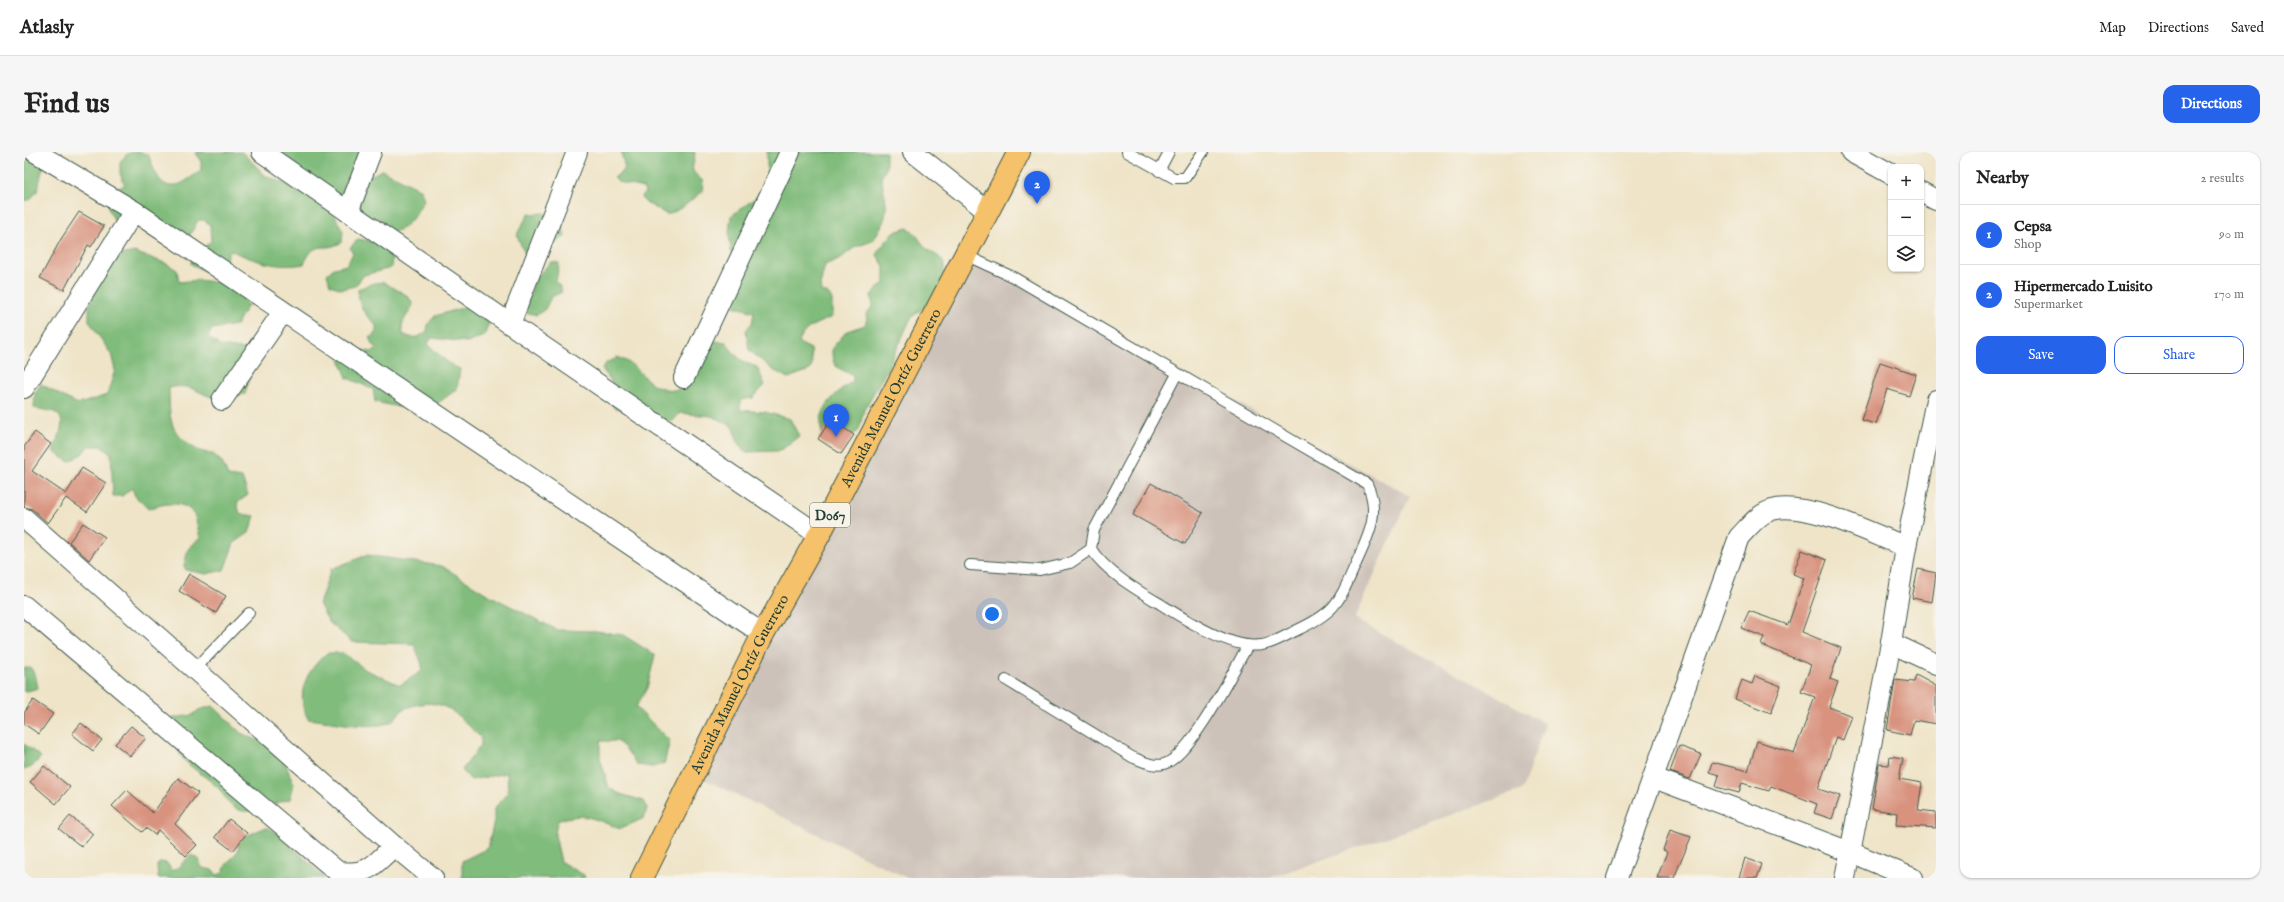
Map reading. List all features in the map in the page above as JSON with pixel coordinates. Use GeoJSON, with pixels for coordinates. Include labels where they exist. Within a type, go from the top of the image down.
{"type":"FeatureCollection","features":[{"type":"Feature","properties":{"kind":"main road","name":"Avenida Manuel Ortíz Guerrero"},"geometry":{"type":"LineString","coordinates":[[642,878],[763,634],[820,535],[1019,152]]}},
{"type":"Feature","properties":{"kind":"street"},"geometry":{"type":"LineString","coordinates":[[35,152],[134,211],[763,634]]}},
{"type":"Feature","properties":{"kind":"street"},"geometry":{"type":"LineString","coordinates":[[262,152],[510,324],[820,535]]}},
{"type":"Feature","properties":{"kind":"street"},"geometry":{"type":"LineString","coordinates":[[348,212],[371,152]]}},
{"type":"Feature","properties":{"kind":"street"},"geometry":{"type":"LineString","coordinates":[[510,324],[577,152]]}},
{"type":"Feature","properties":{"kind":"street"},"geometry":{"type":"LineString","coordinates":[[684,378],[790,152]]}},
{"type":"Feature","properties":{"kind":"street"},"geometry":{"type":"LineString","coordinates":[[913,152],[987,211]]}},
{"type":"Feature","properties":{"kind":"street"},"geometry":{"type":"LineString","coordinates":[[1851,152],[1888,172]]}},
{"type":"Feature","properties":{"kind":"street"},"geometry":{"type":"LineString","coordinates":[[1924,194],[1936,200]]}},
{"type":"Feature","properties":{"kind":"street"},"geometry":{"type":"LineString","coordinates":[[24,388],[134,211]]}},
{"type":"Feature","properties":{"kind":"street"},"geometry":{"type":"LineString","coordinates":[[222,400],[283,312]]}},
{"type":"Feature","properties":{"kind":"street"},"geometry":{"type":"LineString","coordinates":[[1845,878],[1891,643],[1906,547],[1932,438],[1936,400]]}},
{"type":"Feature","properties":{"kind":"street"},"geometry":{"type":"LineString","coordinates":[[1617,878],[1739,537],[1754,520],[1772,510],[1793,508],[1817,512],[1906,547]]}},
{"type":"Feature","properties":{"kind":"street"},"geometry":{"type":"LineString","coordinates":[[24,518],[394,846],[433,878]]}},
{"type":"Feature","properties":{"kind":"street"},"geometry":{"type":"LineString","coordinates":[[24,606],[338,872],[352,873],[366,871],[394,846]]}},
{"type":"Feature","properties":{"kind":"street"},"geometry":{"type":"LineString","coordinates":[[1891,643],[1936,664]]}},
{"type":"Feature","properties":{"kind":"street"},"geometry":{"type":"LineString","coordinates":[[1654,778],[1850,852],[1912,878]]}},
{"type":"Feature","properties":{"kind":"lane"},"geometry":{"type":"LineString","coordinates":[[1127,152],[1174,178],[1185,178],[1203,152]]}},
{"type":"Feature","properties":{"kind":"lane"},"geometry":{"type":"LineString","coordinates":[[1160,171],[1169,152]]}},
{"type":"Feature","properties":{"kind":"lane"},"geometry":{"type":"LineString","coordinates":[[965,255],[1013,277],[1367,484],[1371,493],[1374,518],[1367,539],[1342,596],[1332,610],[1320,620],[1273,642],[1248,645],[1236,643],[1210,631],[1139,591],[1098,558],[1091,548],[1094,530],[1177,374]]}},
{"type":"Feature","properties":{"kind":"lane"},"geometry":{"type":"LineString","coordinates":[[970,565],[1040,570],[1070,563],[1091,548]]}},
{"type":"Feature","properties":{"kind":"lane"},"geometry":{"type":"LineString","coordinates":[[195,669],[249,613]]}},
{"type":"Feature","properties":{"kind":"lane"},"geometry":{"type":"LineString","coordinates":[[1006,680],[1132,757],[1152,765],[1164,765],[1177,757],[1206,720],[1248,645]]}},
{"type":"Feature","properties":{"kind":"shaded area"},"geometry":{"type":"Polygon","coordinates":[[[965,255],[1410,496],[1354,619],[1482,687],[1545,724],[1522,790],[1270,878],[907,878],[694,774],[965,255]]]}},
{"type":"Feature","properties":{"kind":"green space"},"geometry":{"type":"Polygon","coordinates":[[[24,152],[55,152],[55,155],[43,168],[37,191],[30,200],[24,200],[24,152]]]}},
{"type":"Feature","properties":{"kind":"green space"},"geometry":{"type":"Polygon","coordinates":[[[132,152],[141,152],[149,156],[158,177],[163,183],[169,186],[182,183],[201,170],[201,160],[195,152],[242,152],[266,176],[302,190],[335,216],[343,231],[342,242],[329,247],[316,248],[308,256],[304,264],[294,265],[275,265],[257,261],[230,250],[225,262],[215,271],[205,271],[191,264],[195,253],[211,241],[210,225],[204,220],[198,220],[190,235],[186,238],[160,240],[151,236],[137,223],[115,221],[109,207],[108,192],[125,185],[120,174],[120,162],[126,155],[132,152]]]}},
{"type":"Feature","properties":{"kind":"green space"},"geometry":{"type":"Polygon","coordinates":[[[266,152],[317,152],[332,156],[341,152],[362,152],[354,162],[344,184],[342,197],[266,152]]]}},
{"type":"Feature","properties":{"kind":"green space"},"geometry":{"type":"Polygon","coordinates":[[[621,152],[695,152],[693,171],[703,181],[702,192],[683,207],[670,214],[666,214],[645,202],[641,198],[645,192],[643,188],[619,182],[614,178],[625,169],[621,152]]]}},
{"type":"Feature","properties":{"kind":"green space"},"geometry":{"type":"Polygon","coordinates":[[[767,152],[886,152],[886,168],[881,178],[886,211],[879,232],[873,241],[855,247],[841,258],[825,265],[820,285],[821,292],[827,293],[832,299],[832,317],[812,326],[801,337],[799,343],[811,349],[812,364],[810,370],[788,378],[773,370],[749,350],[746,330],[752,323],[754,312],[733,306],[738,301],[733,291],[744,270],[741,262],[731,252],[729,232],[731,216],[758,196],[767,183],[767,152]]]}},
{"type":"Feature","properties":{"kind":"green space"},"geometry":{"type":"Polygon","coordinates":[[[382,170],[421,190],[424,200],[409,223],[394,232],[385,228],[382,218],[374,218],[361,212],[356,183],[382,170]]]}},
{"type":"Feature","properties":{"kind":"green space"},"geometry":{"type":"Polygon","coordinates":[[[543,213],[561,217],[565,237],[526,255],[519,241],[519,231],[528,214],[543,213]]]}},
{"type":"Feature","properties":{"kind":"green space"},"geometry":{"type":"Polygon","coordinates":[[[907,228],[916,235],[928,250],[942,260],[944,272],[942,283],[931,302],[910,320],[887,370],[864,410],[859,430],[851,436],[828,446],[823,436],[821,417],[830,401],[853,381],[853,375],[839,368],[834,363],[832,348],[847,331],[865,325],[867,319],[866,314],[873,306],[871,295],[884,283],[884,266],[877,255],[878,251],[894,232],[907,228]]]}},
{"type":"Feature","properties":{"kind":"green space"},"geometry":{"type":"Polygon","coordinates":[[[358,239],[375,242],[392,255],[391,268],[364,275],[355,286],[342,289],[330,285],[327,274],[334,268],[347,265],[353,253],[350,248],[358,239]]]}},
{"type":"Feature","properties":{"kind":"green space"},"geometry":{"type":"Polygon","coordinates":[[[134,252],[165,263],[177,270],[179,282],[199,280],[235,285],[248,305],[236,325],[212,329],[208,337],[220,346],[248,350],[252,368],[245,394],[230,399],[218,399],[188,387],[169,388],[171,419],[176,431],[193,448],[202,452],[212,453],[222,462],[228,476],[242,478],[248,495],[237,503],[240,514],[255,516],[249,533],[234,543],[224,570],[206,574],[186,570],[184,566],[188,549],[200,538],[193,513],[177,504],[165,504],[148,509],[135,496],[132,488],[122,496],[113,496],[111,453],[100,446],[88,446],[82,454],[69,462],[53,451],[62,426],[60,417],[54,412],[34,408],[35,392],[41,384],[79,404],[107,395],[115,370],[111,354],[89,321],[89,307],[96,285],[108,272],[117,256],[134,252]]]}},
{"type":"Feature","properties":{"kind":"green space"},"geometry":{"type":"Polygon","coordinates":[[[551,262],[559,263],[556,283],[559,285],[562,292],[551,297],[545,309],[537,315],[524,312],[536,277],[551,262]]]}},
{"type":"Feature","properties":{"kind":"green space"},"geometry":{"type":"Polygon","coordinates":[[[383,282],[408,296],[413,305],[402,326],[403,334],[407,336],[413,338],[418,337],[427,331],[428,324],[435,316],[479,303],[489,323],[484,336],[467,342],[431,338],[428,344],[439,355],[460,369],[457,389],[434,406],[414,410],[375,402],[373,389],[347,378],[340,359],[344,343],[354,343],[359,350],[374,352],[376,347],[372,345],[370,338],[376,332],[376,325],[362,309],[358,289],[374,283],[383,282]]]}},
{"type":"Feature","properties":{"kind":"green space"},"geometry":{"type":"Polygon","coordinates":[[[693,340],[726,342],[739,358],[757,367],[765,385],[753,398],[740,400],[740,410],[765,412],[790,419],[799,436],[784,448],[777,451],[746,452],[739,445],[732,426],[711,416],[680,413],[672,422],[614,408],[608,399],[614,389],[610,379],[602,369],[607,362],[616,359],[617,357],[633,366],[650,382],[657,386],[677,390],[680,387],[686,348],[693,340]]]}},
{"type":"Feature","properties":{"kind":"green space"},"geometry":{"type":"Polygon","coordinates":[[[367,555],[442,566],[487,594],[557,630],[597,631],[623,635],[655,655],[647,688],[636,707],[670,741],[664,764],[652,767],[637,765],[625,748],[617,741],[600,741],[600,758],[609,788],[620,794],[644,801],[647,808],[644,818],[620,829],[596,819],[582,816],[557,821],[555,835],[561,862],[584,875],[585,878],[462,878],[462,861],[488,848],[494,821],[494,809],[508,792],[507,773],[471,780],[462,770],[481,745],[481,738],[464,721],[448,709],[440,705],[430,703],[419,704],[401,711],[388,723],[370,726],[308,719],[304,709],[303,700],[305,683],[313,667],[327,653],[343,653],[366,670],[400,685],[422,671],[422,664],[414,644],[352,642],[329,622],[319,604],[331,569],[367,555]]]}},
{"type":"Feature","properties":{"kind":"green space"},"geometry":{"type":"Polygon","coordinates":[[[24,668],[31,668],[36,678],[38,688],[24,692],[24,668]]]}},
{"type":"Feature","properties":{"kind":"green space"},"geometry":{"type":"Polygon","coordinates":[[[213,706],[241,733],[268,745],[284,761],[294,784],[290,799],[253,810],[243,811],[237,809],[229,804],[215,785],[189,765],[179,753],[173,736],[171,724],[173,718],[193,715],[198,710],[213,706]]]}},
{"type":"Feature","properties":{"kind":"green space"},"geometry":{"type":"Polygon","coordinates":[[[24,744],[41,757],[32,767],[24,770],[24,744]]]}},
{"type":"Feature","properties":{"kind":"green space"},"geometry":{"type":"Polygon","coordinates":[[[264,828],[269,828],[280,835],[325,878],[158,878],[157,865],[161,862],[167,863],[172,871],[180,866],[191,855],[199,859],[202,868],[213,870],[217,875],[223,873],[226,865],[238,851],[239,839],[264,828]]]}},
{"type":"Feature","properties":{"kind":"building"},"geometry":{"type":"Polygon","coordinates":[[[79,212],[104,226],[91,247],[88,245],[64,290],[40,278],[61,239],[79,212]]]}},
{"type":"Feature","properties":{"kind":"building"},"geometry":{"type":"Polygon","coordinates":[[[1880,362],[1916,374],[1909,396],[1887,389],[1876,424],[1861,420],[1880,362]]]}},
{"type":"Feature","properties":{"kind":"building"},"geometry":{"type":"Polygon","coordinates":[[[831,419],[854,435],[841,454],[818,439],[831,419]]]}},
{"type":"Feature","properties":{"kind":"building"},"geometry":{"type":"Polygon","coordinates":[[[35,432],[51,444],[32,471],[66,494],[82,468],[106,483],[87,512],[66,498],[48,523],[32,509],[24,507],[24,447],[35,432]]]}},
{"type":"Feature","properties":{"kind":"building"},"geometry":{"type":"Polygon","coordinates":[[[1151,483],[1203,513],[1185,544],[1133,515],[1151,483]]]}},
{"type":"Feature","properties":{"kind":"building"},"geometry":{"type":"Polygon","coordinates":[[[83,523],[105,537],[89,560],[69,542],[83,523]]]}},
{"type":"Feature","properties":{"kind":"building"},"geometry":{"type":"Polygon","coordinates":[[[1802,550],[1827,560],[1802,632],[1841,648],[1830,679],[1838,682],[1829,707],[1852,716],[1843,740],[1836,737],[1818,789],[1840,796],[1832,819],[1814,813],[1817,804],[1771,786],[1769,791],[1742,783],[1739,793],[1716,787],[1719,775],[1709,772],[1712,762],[1748,771],[1757,741],[1794,753],[1815,697],[1801,692],[1811,665],[1761,645],[1764,637],[1741,628],[1749,611],[1788,625],[1804,578],[1793,574],[1802,550]]]}},
{"type":"Feature","properties":{"kind":"building"},"geometry":{"type":"Polygon","coordinates":[[[1918,569],[1936,573],[1932,602],[1912,598],[1918,569]]]}},
{"type":"Feature","properties":{"kind":"building"},"geometry":{"type":"Polygon","coordinates":[[[189,574],[226,596],[216,613],[179,591],[189,574]]]}},
{"type":"Feature","properties":{"kind":"building"},"geometry":{"type":"Polygon","coordinates":[[[1916,675],[1936,686],[1936,724],[1914,720],[1910,735],[1887,730],[1895,680],[1914,682],[1916,675]]]}},
{"type":"Feature","properties":{"kind":"building"},"geometry":{"type":"Polygon","coordinates":[[[1755,676],[1781,686],[1771,713],[1735,699],[1742,680],[1752,684],[1755,676]]]}},
{"type":"Feature","properties":{"kind":"building"},"geometry":{"type":"Polygon","coordinates":[[[33,700],[53,714],[39,734],[24,724],[24,713],[33,700]]]}},
{"type":"Feature","properties":{"kind":"building"},"geometry":{"type":"Polygon","coordinates":[[[81,723],[102,740],[93,751],[72,734],[81,723]]]}},
{"type":"Feature","properties":{"kind":"building"},"geometry":{"type":"Polygon","coordinates":[[[131,726],[146,738],[130,756],[115,744],[131,726]]]}},
{"type":"Feature","properties":{"kind":"building"},"geometry":{"type":"Polygon","coordinates":[[[1679,746],[1701,754],[1690,779],[1670,772],[1679,746]]]}},
{"type":"Feature","properties":{"kind":"building"},"geometry":{"type":"Polygon","coordinates":[[[1890,756],[1903,758],[1899,779],[1922,783],[1918,810],[1936,812],[1936,828],[1896,825],[1897,813],[1872,809],[1879,764],[1889,765],[1890,756]]]}},
{"type":"Feature","properties":{"kind":"building"},"geometry":{"type":"Polygon","coordinates":[[[44,766],[70,787],[56,804],[30,782],[44,766]]]}},
{"type":"Feature","properties":{"kind":"building"},"geometry":{"type":"Polygon","coordinates":[[[178,778],[198,793],[175,824],[197,845],[186,856],[158,830],[155,835],[146,828],[142,832],[112,806],[127,790],[153,813],[178,778]]]}},
{"type":"Feature","properties":{"kind":"building"},"geometry":{"type":"Polygon","coordinates":[[[70,816],[93,834],[82,847],[59,829],[70,816]]]}},
{"type":"Feature","properties":{"kind":"building"},"geometry":{"type":"Polygon","coordinates":[[[229,819],[247,833],[233,851],[215,837],[229,819]]]}},
{"type":"Feature","properties":{"kind":"building"},"geometry":{"type":"Polygon","coordinates":[[[1670,830],[1691,837],[1674,878],[1657,878],[1667,852],[1663,850],[1670,830]]]}},
{"type":"Feature","properties":{"kind":"building"},"geometry":{"type":"Polygon","coordinates":[[[1745,858],[1762,864],[1757,878],[1739,878],[1745,858]]]}},
{"type":"Feature","properties":{"kind":"place","name":"Hipermercado Luisito"},"geometry":{"type":"Point","coordinates":[1037,204]}},
{"type":"Feature","properties":{"kind":"place","name":"Cepsa"},"geometry":{"type":"Point","coordinates":[836,437]}}]}
